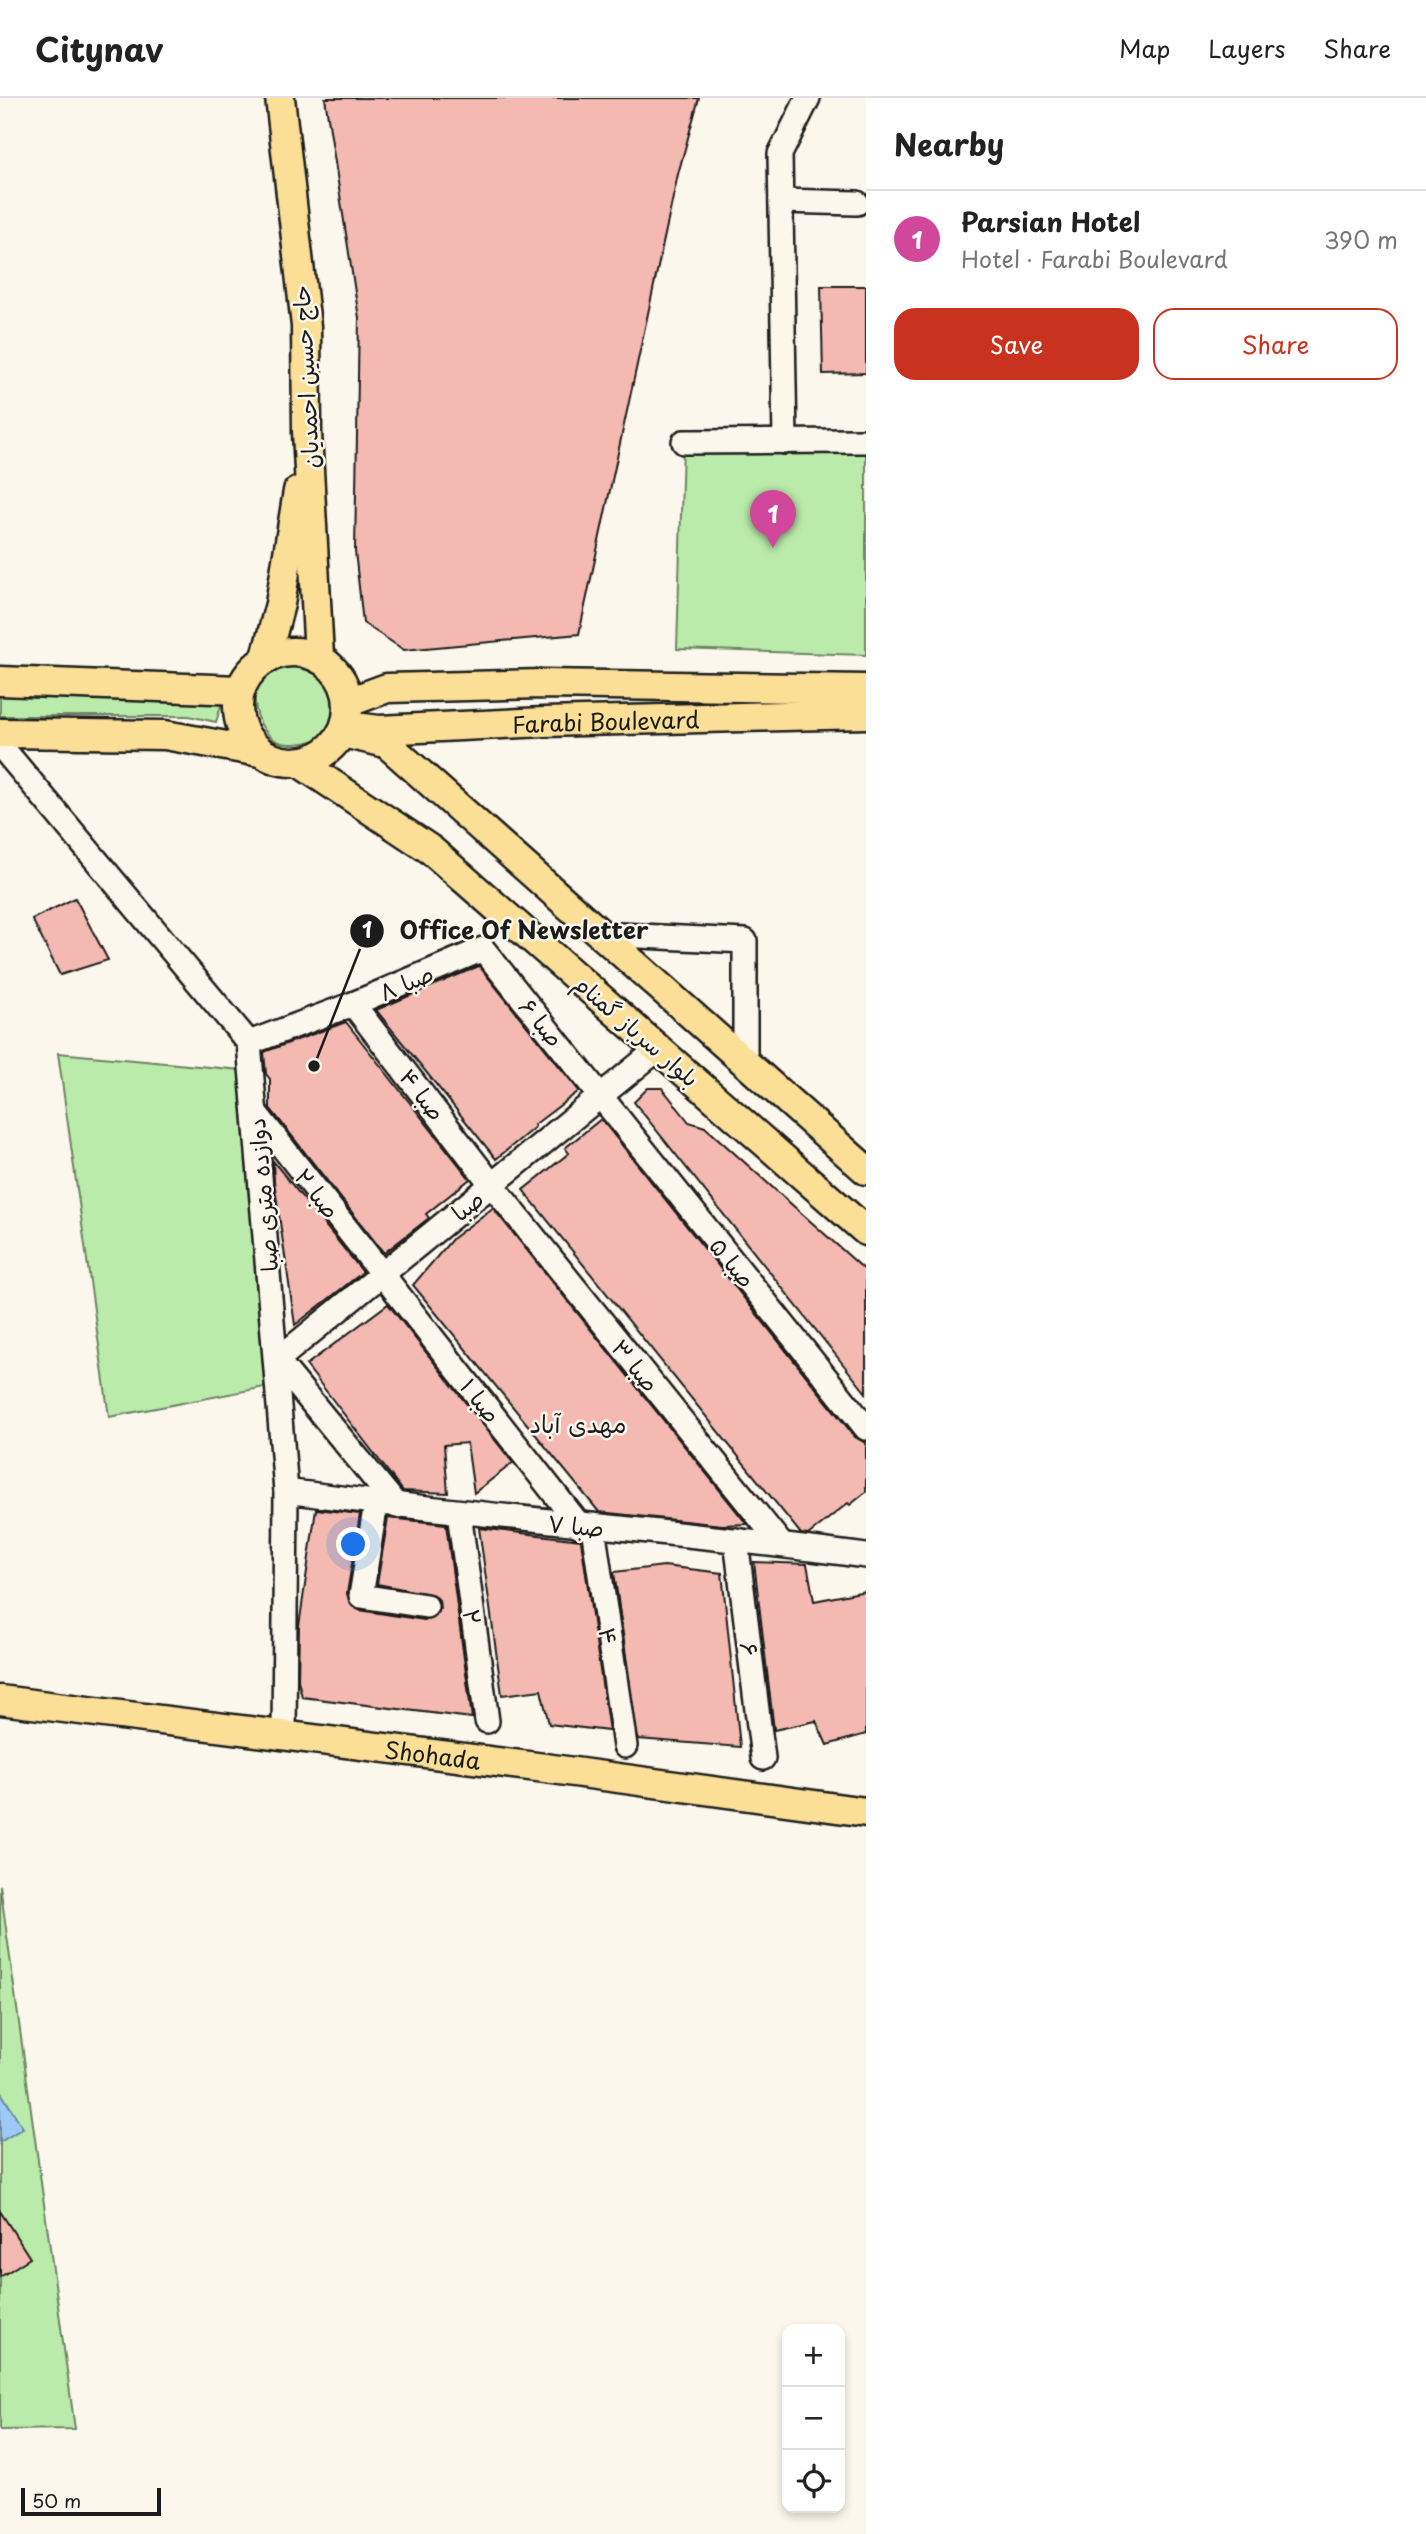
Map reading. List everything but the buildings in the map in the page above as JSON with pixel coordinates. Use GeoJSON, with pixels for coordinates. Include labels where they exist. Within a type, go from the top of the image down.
{"type":"FeatureCollection","features":[{"type":"Feature","properties":{"kind":"main road","name":"حاج حسین احمدیان"},"geometry":{"type":"LineString","coordinates":[[281,98],[306,326],[307,432],[319,657]]}},
{"type":"Feature","properties":{"kind":"main road"},"geometry":{"type":"LineString","coordinates":[[266,657],[280,604],[307,432]]}},
{"type":"Feature","properties":{"kind":"main road"},"geometry":{"type":"LineString","coordinates":[[0,733],[165,735],[260,752],[279,761],[300,763],[326,753],[346,720],[340,676],[319,657],[293,651],[266,657],[250,671],[240,690],[237,705],[239,721],[260,752]]}},
{"type":"Feature","properties":{"kind":"main road"},"geometry":{"type":"LineString","coordinates":[[0,681],[240,690]]}},
{"type":"Feature","properties":{"kind":"main road"},"geometry":{"type":"LineString","coordinates":[[542,684],[544,722]]}},
{"type":"Feature","properties":{"kind":"main road","name":"Farabi Boulevard"},"geometry":{"type":"LineString","coordinates":[[346,720],[387,688],[542,684],[866,689]]}},
{"type":"Feature","properties":{"kind":"main road","name":"Farabi Boulevard"},"geometry":{"type":"LineString","coordinates":[[346,720],[379,730],[544,722],[866,714]]}},
{"type":"Feature","properties":{"kind":"main road","name":"بلوار سرباز گمنام"},"geometry":{"type":"LineString","coordinates":[[346,720],[386,743],[866,1170]]}},
{"type":"Feature","properties":{"kind":"main road","name":"بلوار سرباز گمنام"},"geometry":{"type":"LineString","coordinates":[[300,763],[431,850],[866,1231]]}},
{"type":"Feature","properties":{"kind":"main road","name":"Shohada"},"geometry":{"type":"LineString","coordinates":[[0,1700],[866,1812]]}},
{"type":"Feature","properties":{"kind":"street"},"geometry":{"type":"LineString","coordinates":[[785,442],[780,155],[808,98]]}},
{"type":"Feature","properties":{"kind":"street"},"geometry":{"type":"LineString","coordinates":[[781,201],[857,203]]}},
{"type":"Feature","properties":{"kind":"street"},"geometry":{"type":"LineString","coordinates":[[684,442],[866,441]]}},
{"type":"Feature","properties":{"kind":"street"},"geometry":{"type":"LineString","coordinates":[[0,745],[249,1043]]}},
{"type":"Feature","properties":{"kind":"street"},"geometry":{"type":"LineString","coordinates":[[598,934],[745,941],[746,1065]]}},
{"type":"Feature","properties":{"kind":"street","name":"صبا ۸"},"geometry":{"type":"LineString","coordinates":[[249,1043],[353,1004],[483,949]]}},
{"type":"Feature","properties":{"kind":"street","name":"صبا ۶"},"geometry":{"type":"LineString","coordinates":[[483,949],[601,1096]]}},
{"type":"Feature","properties":{"kind":"street","name":"صبا ۴"},"geometry":{"type":"LineString","coordinates":[[353,1004],[492,1185]]}},
{"type":"Feature","properties":{"kind":"street","name":"دوازده متری صبا"},"geometry":{"type":"LineString","coordinates":[[249,1043],[286,1491],[284,1735]]}},
{"type":"Feature","properties":{"kind":"street","name":"صبا"},"geometry":{"type":"LineString","coordinates":[[277,1360],[658,1049]]}},
{"type":"Feature","properties":{"kind":"street","name":"صبا ۵"},"geometry":{"type":"LineString","coordinates":[[601,1096],[866,1428]]}},
{"type":"Feature","properties":{"kind":"street","name":"صبا ۲"},"geometry":{"type":"LineString","coordinates":[[255,1112],[382,1274]]}},
{"type":"Feature","properties":{"kind":"street","name":"صبا ۳"},"geometry":{"type":"LineString","coordinates":[[492,1185],[781,1545]]}},
{"type":"Feature","properties":{"kind":"street","name":"صبا ۱"},"geometry":{"type":"LineString","coordinates":[[382,1274],[586,1526]]}},
{"type":"Feature","properties":{"kind":"street"},"geometry":{"type":"LineString","coordinates":[[277,1360],[386,1505],[360,1596],[426,1606]]}},
{"type":"Feature","properties":{"kind":"street","name":"صبا ۷"},"geometry":{"type":"LineString","coordinates":[[286,1491],[386,1505],[866,1556]]}},
{"type":"Feature","properties":{"kind":"street","name":"۲"},"geometry":{"type":"LineString","coordinates":[[459,1513],[487,1721]]}},
{"type":"Feature","properties":{"kind":"street","name":"۴"},"geometry":{"type":"LineString","coordinates":[[586,1526],[625,1745]]}},
{"type":"Feature","properties":{"kind":"street","name":"۶"},"geometry":{"type":"LineString","coordinates":[[736,1541],[763,1758]]}},
{"type":"Feature","properties":{"kind":"green space"},"geometry":{"type":"Polygon","coordinates":[[[683,446],[866,451],[866,655],[677,649],[683,446]]]}},
{"type":"Feature","properties":{"kind":"green space"},"geometry":{"type":"Polygon","coordinates":[[[293,656],[315,660],[328,666],[338,677],[345,702],[344,718],[337,729],[322,738],[301,744],[282,743],[265,731],[256,711],[255,700],[259,679],[265,671],[293,656]]]}},
{"type":"Feature","properties":{"kind":"green space"},"geometry":{"type":"Polygon","coordinates":[[[0,690],[224,696],[216,722],[189,716],[0,716],[0,690]]]}},
{"type":"Feature","properties":{"kind":"green space"},"geometry":{"type":"Polygon","coordinates":[[[58,1053],[241,1070],[270,1386],[109,1417],[58,1053]]]}},
{"type":"Feature","properties":{"kind":"green space"},"geometry":{"type":"Polygon","coordinates":[[[0,1885],[75,2429],[0,2430],[0,1885]]]}},
{"type":"Feature","properties":{"kind":"water"},"geometry":{"type":"Polygon","coordinates":[[[0,2091],[23,2128],[0,2142],[0,2091]]]}},
{"type":"Feature","properties":{"kind":"place","name":"Parsian Hotel"},"geometry":{"type":"Point","coordinates":[773,548]}},
{"type":"Feature","properties":{"kind":"place","name":"Office Of Newsletter"},"geometry":{"type":"Point","coordinates":[314,1066]}},
{"type":"Feature","properties":{"kind":"district","name":"مهدی آباد"},"geometry":{"type":"Point","coordinates":[578,1423]}}]}
